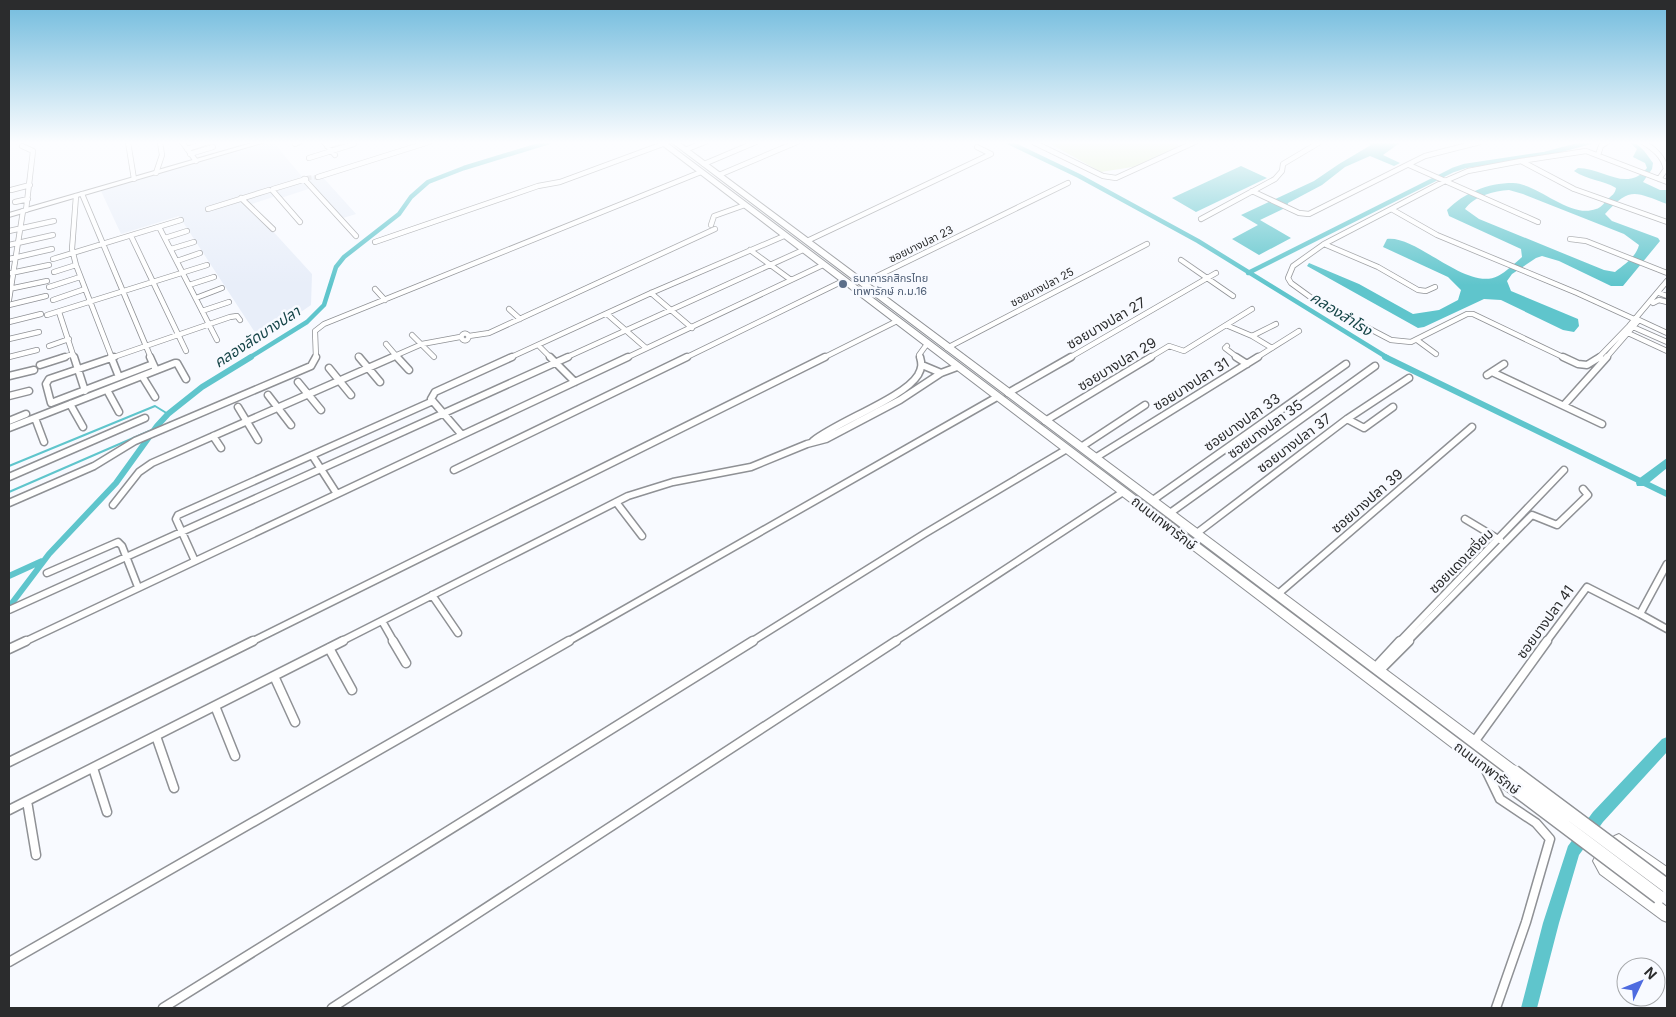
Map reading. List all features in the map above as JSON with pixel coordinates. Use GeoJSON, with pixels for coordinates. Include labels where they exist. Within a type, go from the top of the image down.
{"type":"FeatureCollection","features":[{"type":"Feature","properties":{"kind":"main road","name":"ถนนเทพารักษ์"},"geometry":{"type":"LineString","coordinates":[[727,189],[784,236],[805,245],[823,265],[843,281],[1484,765],[1510,777]]}},
{"type":"Feature","properties":{"kind":"main road","name":"ถนนเทพารักษ์"},"geometry":{"type":"LineString","coordinates":[[737,189],[805,245],[863,283],[947,348],[1197,533],[1474,742],[1510,777],[1665,893]]}},
{"type":"Feature","properties":{"kind":"main road"},"geometry":{"type":"LineString","coordinates":[[1018,413],[1027,407]]}},
{"type":"Feature","properties":{"kind":"main road"},"geometry":{"type":"LineString","coordinates":[[1667,875],[1619,840],[1615,842],[1600,861],[1605,869],[1667,915]]}},
{"type":"Feature","properties":{"kind":"street"},"geometry":{"type":"LineString","coordinates":[[9,300],[11,273],[16,258],[20,228],[29,189]]}},
{"type":"Feature","properties":{"kind":"street"},"geometry":{"type":"LineString","coordinates":[[9,215],[80,198],[104,189]]}},
{"type":"Feature","properties":{"kind":"street"},"geometry":{"type":"LineString","coordinates":[[315,189],[356,236]]}},
{"type":"Feature","properties":{"kind":"street"},"geometry":{"type":"LineString","coordinates":[[375,242],[528,189]]}},
{"type":"Feature","properties":{"kind":"street"},"geometry":{"type":"LineString","coordinates":[[9,503],[94,466],[135,441],[311,366],[316,359],[316,331],[319,326],[650,189]]}},
{"type":"Feature","properties":{"kind":"street"},"geometry":{"type":"LineString","coordinates":[[12,609],[770,265],[805,245],[918,189]]}},
{"type":"Feature","properties":{"kind":"street","name":"ซอยบางปลา 23"},"geometry":{"type":"LineString","coordinates":[[863,283],[1055,189]]}},
{"type":"Feature","properties":{"kind":"street"},"geometry":{"type":"LineString","coordinates":[[1201,219],[1255,189]]}},
{"type":"Feature","properties":{"kind":"street"},"geometry":{"type":"LineString","coordinates":[[1252,191],[1299,213],[1309,214],[1359,189]]}},
{"type":"Feature","properties":{"kind":"street"},"geometry":{"type":"LineString","coordinates":[[1429,189],[1393,210],[1324,244],[1293,266],[1288,274],[1291,283],[1313,299],[1384,338],[1405,342],[1417,340],[1467,314],[1473,314],[1578,364],[1587,366],[1592,364],[1656,300],[1667,302]]}},
{"type":"Feature","properties":{"kind":"street"},"geometry":{"type":"LineString","coordinates":[[1464,189],[1538,222]]}},
{"type":"Feature","properties":{"kind":"street"},"geometry":{"type":"LineString","coordinates":[[1578,189],[1667,222]]}},
{"type":"Feature","properties":{"kind":"street"},"geometry":{"type":"LineString","coordinates":[[208,209],[272,190],[300,222]]}},
{"type":"Feature","properties":{"kind":"street"},"geometry":{"type":"LineString","coordinates":[[80,198],[155,367]]}},
{"type":"Feature","properties":{"kind":"street"},"geometry":{"type":"LineString","coordinates":[[80,198],[73,253],[80,277],[119,378]]}},
{"type":"Feature","properties":{"kind":"street"},"geometry":{"type":"LineString","coordinates":[[241,198],[273,229]]}},
{"type":"Feature","properties":{"kind":"street"},"geometry":{"type":"LineString","coordinates":[[15,202],[28,199]]}},
{"type":"Feature","properties":{"kind":"street"},"geometry":{"type":"LineString","coordinates":[[113,505],[143,468],[422,344],[460,337],[465,339],[469,336],[488,333],[713,226],[722,214],[745,205]]}},
{"type":"Feature","properties":{"kind":"street"},"geometry":{"type":"LineString","coordinates":[[1393,210],[1436,235],[1577,293],[1667,333]]}},
{"type":"Feature","properties":{"kind":"street"},"geometry":{"type":"LineString","coordinates":[[53,259],[181,220]]}},
{"type":"Feature","properties":{"kind":"street"},"geometry":{"type":"LineString","coordinates":[[9,231],[54,221]]}},
{"type":"Feature","properties":{"kind":"street"},"geometry":{"type":"LineString","coordinates":[[160,227],[217,340]]}},
{"type":"Feature","properties":{"kind":"street"},"geometry":{"type":"LineString","coordinates":[[165,238],[187,231]]}},
{"type":"Feature","properties":{"kind":"street"},"geometry":{"type":"LineString","coordinates":[[9,244],[53,235]]}},
{"type":"Feature","properties":{"kind":"street"},"geometry":{"type":"LineString","coordinates":[[131,236],[186,352]]}},
{"type":"Feature","properties":{"kind":"street"},"geometry":{"type":"LineString","coordinates":[[462,435],[433,401],[431,396],[435,392],[539,346],[651,293],[784,236]]}},
{"type":"Feature","properties":{"kind":"street"},"geometry":{"type":"LineString","coordinates":[[1570,239],[1583,240],[1667,273]]}},
{"type":"Feature","properties":{"kind":"street"},"geometry":{"type":"LineString","coordinates":[[171,249],[194,242]]}},
{"type":"Feature","properties":{"kind":"street","name":"ซอยบางปลา 25"},"geometry":{"type":"LineString","coordinates":[[947,348],[1147,244]]}},
{"type":"Feature","properties":{"kind":"street"},"geometry":{"type":"LineString","coordinates":[[1324,244],[1378,267],[1418,290],[1426,291],[1435,287]]}},
{"type":"Feature","properties":{"kind":"street"},"geometry":{"type":"LineString","coordinates":[[9,259],[52,249]]}},
{"type":"Feature","properties":{"kind":"street"},"geometry":{"type":"LineString","coordinates":[[750,250],[790,280]]}},
{"type":"Feature","properties":{"kind":"street"},"geometry":{"type":"LineString","coordinates":[[177,261],[200,253]]}},
{"type":"Feature","properties":{"kind":"street"},"geometry":{"type":"LineString","coordinates":[[1181,260],[1233,296]]}},
{"type":"Feature","properties":{"kind":"street"},"geometry":{"type":"LineString","coordinates":[[11,273],[49,265]]}},
{"type":"Feature","properties":{"kind":"street"},"geometry":{"type":"LineString","coordinates":[[54,272],[76,265]]}},
{"type":"Feature","properties":{"kind":"street"},"geometry":{"type":"LineString","coordinates":[[47,316],[207,265]]}},
{"type":"Feature","properties":{"kind":"street"},"geometry":{"type":"LineString","coordinates":[[9,649],[823,265]]}},
{"type":"Feature","properties":{"kind":"street","name":"ซอยบางปลา 27"},"geometry":{"type":"LineString","coordinates":[[1008,393],[1216,273]]}},
{"type":"Feature","properties":{"kind":"street"},"geometry":{"type":"LineString","coordinates":[[49,287],[80,277]]}},
{"type":"Feature","properties":{"kind":"street"},"geometry":{"type":"LineString","coordinates":[[189,285],[214,277]]}},
{"type":"Feature","properties":{"kind":"street"},"geometry":{"type":"LineString","coordinates":[[10,289],[47,281]]}},
{"type":"Feature","properties":{"kind":"street"},"geometry":{"type":"LineString","coordinates":[[454,470],[843,281]]}},
{"type":"Feature","properties":{"kind":"street"},"geometry":{"type":"LineString","coordinates":[[1564,405],[1633,327],[1636,320],[1667,281]]}},
{"type":"Feature","properties":{"kind":"street"},"geometry":{"type":"LineString","coordinates":[[196,298],[222,288]]}},
{"type":"Feature","properties":{"kind":"street"},"geometry":{"type":"LineString","coordinates":[[52,300],[85,289]]}},
{"type":"Feature","properties":{"kind":"street"},"geometry":{"type":"LineString","coordinates":[[375,289],[385,300]]}},
{"type":"Feature","properties":{"kind":"street"},"geometry":{"type":"LineString","coordinates":[[651,293],[692,328]]}},
{"type":"Feature","properties":{"kind":"street"},"geometry":{"type":"LineString","coordinates":[[1659,293],[1667,296]]}},
{"type":"Feature","properties":{"kind":"street"},"geometry":{"type":"LineString","coordinates":[[9,305],[46,296]]}},
{"type":"Feature","properties":{"kind":"street"},"geometry":{"type":"LineString","coordinates":[[202,311],[229,302]]}},
{"type":"Feature","properties":{"kind":"street"},"geometry":{"type":"LineString","coordinates":[[509,309],[520,319]]}},
{"type":"Feature","properties":{"kind":"street","name":"ซอยบางปลา 29"},"geometry":{"type":"LineString","coordinates":[[1045,421],[1169,346],[1184,351],[1252,309]]}},
{"type":"Feature","properties":{"kind":"street"},"geometry":{"type":"LineString","coordinates":[[59,312],[86,390]]}},
{"type":"Feature","properties":{"kind":"street"},"geometry":{"type":"LineString","coordinates":[[9,322],[41,314]]}},
{"type":"Feature","properties":{"kind":"street"},"geometry":{"type":"LineString","coordinates":[[607,314],[646,348]]}},
{"type":"Feature","properties":{"kind":"street"},"geometry":{"type":"LineString","coordinates":[[186,379],[177,363],[155,367],[119,378],[51,403],[46,384],[47,381],[78,369],[209,324],[234,316],[240,320]]}},
{"type":"Feature","properties":{"kind":"street"},"geometry":{"type":"LineString","coordinates":[[9,762],[897,321]]}},
{"type":"Feature","properties":{"kind":"street"},"geometry":{"type":"LineString","coordinates":[[1252,336],[1276,324]]}},
{"type":"Feature","properties":{"kind":"street"},"geometry":{"type":"LineString","coordinates":[[1226,325],[1252,336],[1272,348]]}},
{"type":"Feature","properties":{"kind":"street"},"geometry":{"type":"LineString","coordinates":[[1633,327],[1667,342]]}},
{"type":"Feature","properties":{"kind":"street","name":"ซอยบางปลา 31"},"geometry":{"type":"LineString","coordinates":[[1095,458],[1299,331]]}},
{"type":"Feature","properties":{"kind":"street"},"geometry":{"type":"LineString","coordinates":[[9,340],[40,332]]}},
{"type":"Feature","properties":{"kind":"street"},"geometry":{"type":"LineString","coordinates":[[1628,333],[1667,351]]}},
{"type":"Feature","properties":{"kind":"street"},"geometry":{"type":"LineString","coordinates":[[412,335],[434,357]]}},
{"type":"Feature","properties":{"kind":"street"},"geometry":{"type":"LineString","coordinates":[[49,346],[69,339]]}},
{"type":"Feature","properties":{"kind":"street"},"geometry":{"type":"LineString","coordinates":[[1417,340],[1436,354]]}},
{"type":"Feature","properties":{"kind":"street"},"geometry":{"type":"LineString","coordinates":[[386,344],[409,370]]}},
{"type":"Feature","properties":{"kind":"street"},"geometry":{"type":"LineString","coordinates":[[814,441],[828,429],[899,392],[919,375],[922,365],[919,355],[927,344]]}},
{"type":"Feature","properties":{"kind":"street"},"geometry":{"type":"LineString","coordinates":[[539,346],[575,382]]}},
{"type":"Feature","properties":{"kind":"street"},"geometry":{"type":"LineString","coordinates":[[1227,346],[1225,348],[1227,351],[1248,364]]}},
{"type":"Feature","properties":{"kind":"street"},"geometry":{"type":"LineString","coordinates":[[9,357],[37,350]]}},
{"type":"Feature","properties":{"kind":"street"},"geometry":{"type":"LineString","coordinates":[[40,365],[73,354]]}},
{"type":"Feature","properties":{"kind":"street"},"geometry":{"type":"LineString","coordinates":[[358,356],[380,382]]}},
{"type":"Feature","properties":{"kind":"street","name":"ซอยบางปลา 33"},"geometry":{"type":"LineString","coordinates":[[1152,500],[1346,364]]}},
{"type":"Feature","properties":{"kind":"street"},"geometry":{"type":"LineString","coordinates":[[1504,364],[1489,374],[1564,405],[1602,424]]}},
{"type":"Feature","properties":{"kind":"street"},"geometry":{"type":"LineString","coordinates":[[922,365],[941,373]]}},
{"type":"Feature","properties":{"kind":"street","name":"ซอยบางปลา 35"},"geometry":{"type":"LineString","coordinates":[[1170,513],[1375,366]]}},
{"type":"Feature","properties":{"kind":"street"},"geometry":{"type":"LineString","coordinates":[[9,428],[142,376],[155,367]]}},
{"type":"Feature","properties":{"kind":"street"},"geometry":{"type":"LineString","coordinates":[[9,810],[616,502],[642,490],[660,485],[752,466],[779,457],[814,441],[826,439],[900,400],[930,379],[957,367]]}},
{"type":"Feature","properties":{"kind":"street"},"geometry":{"type":"LineString","coordinates":[[329,368],[351,395]]}},
{"type":"Feature","properties":{"kind":"street"},"geometry":{"type":"LineString","coordinates":[[9,376],[34,370]]}},
{"type":"Feature","properties":{"kind":"street"},"geometry":{"type":"LineString","coordinates":[[919,375],[930,379]]}},
{"type":"Feature","properties":{"kind":"street"},"geometry":{"type":"LineString","coordinates":[[142,376],[155,397]]}},
{"type":"Feature","properties":{"kind":"street","name":"ซอยบางปลา 37"},"geometry":{"type":"LineString","coordinates":[[1197,533],[1347,419],[1409,378]]}},
{"type":"Feature","properties":{"kind":"street"},"geometry":{"type":"LineString","coordinates":[[298,382],[321,410]]}},
{"type":"Feature","properties":{"kind":"street"},"geometry":{"type":"LineString","coordinates":[[108,390],[119,412]]}},
{"type":"Feature","properties":{"kind":"street"},"geometry":{"type":"LineString","coordinates":[[9,396],[29,391]]}},
{"type":"Feature","properties":{"kind":"street"},"geometry":{"type":"LineString","coordinates":[[268,395],[290,425]]}},
{"type":"Feature","properties":{"kind":"street"},"geometry":{"type":"LineString","coordinates":[[9,962],[997,397]]}},
{"type":"Feature","properties":{"kind":"street"},"geometry":{"type":"LineString","coordinates":[[195,561],[176,519],[178,515],[433,401]]}},
{"type":"Feature","properties":{"kind":"street"},"geometry":{"type":"LineString","coordinates":[[70,404],[83,427]]}},
{"type":"Feature","properties":{"kind":"street"},"geometry":{"type":"LineString","coordinates":[[1080,447],[1145,405]]}},
{"type":"Feature","properties":{"kind":"street"},"geometry":{"type":"LineString","coordinates":[[1347,419],[1364,428],[1393,407]]}},
{"type":"Feature","properties":{"kind":"street"},"geometry":{"type":"LineString","coordinates":[[238,408],[258,440]]}},
{"type":"Feature","properties":{"kind":"street"},"geometry":{"type":"LineString","coordinates":[[9,420],[26,414]]}},
{"type":"Feature","properties":{"kind":"street"},"geometry":{"type":"LineString","coordinates":[[35,418],[44,442]]}},
{"type":"Feature","properties":{"kind":"street"},"geometry":{"type":"LineString","coordinates":[[9,477],[145,418]]}},
{"type":"Feature","properties":{"kind":"street","name":"ซอยบางปลา 39"},"geometry":{"type":"LineString","coordinates":[[1278,594],[1472,427]]}},
{"type":"Feature","properties":{"kind":"street"},"geometry":{"type":"LineString","coordinates":[[213,436],[221,448]]}},
{"type":"Feature","properties":{"kind":"street"},"geometry":{"type":"LineString","coordinates":[[163,1008],[924,534],[1067,449]]}},
{"type":"Feature","properties":{"kind":"street"},"geometry":{"type":"LineString","coordinates":[[312,455],[337,494]]}},
{"type":"Feature","properties":{"kind":"street","name":"ซอยแดงเสงี่ยม"},"geometry":{"type":"LineString","coordinates":[[1377,670],[1432,608],[1500,540],[1564,470]]}},
{"type":"Feature","properties":{"kind":"street"},"geometry":{"type":"LineString","coordinates":[[1377,670],[1532,515],[1557,525],[1588,495],[1583,489]]}},
{"type":"Feature","properties":{"kind":"street"},"geometry":{"type":"LineString","coordinates":[[332,1008],[1123,492]]}},
{"type":"Feature","properties":{"kind":"street"},"geometry":{"type":"LineString","coordinates":[[616,502],[642,536]]}},
{"type":"Feature","properties":{"kind":"street"},"geometry":{"type":"LineString","coordinates":[[1465,519],[1500,540]]}},
{"type":"Feature","properties":{"kind":"street"},"geometry":{"type":"LineString","coordinates":[[47,574],[114,543],[120,543],[138,587]]}},
{"type":"Feature","properties":{"kind":"street"},"geometry":{"type":"LineString","coordinates":[[1667,564],[1640,614],[1667,629]]}},
{"type":"Feature","properties":{"kind":"street","name":"ซอยบางปลา 41"},"geometry":{"type":"LineString","coordinates":[[1474,742],[1584,589],[1587,587],[1592,589],[1640,614]]}},
{"type":"Feature","properties":{"kind":"street"},"geometry":{"type":"LineString","coordinates":[[432,595],[458,633]]}},
{"type":"Feature","properties":{"kind":"street"},"geometry":{"type":"LineString","coordinates":[[382,621],[406,663]]}},
{"type":"Feature","properties":{"kind":"street"},"geometry":{"type":"LineString","coordinates":[[329,648],[352,690]]}},
{"type":"Feature","properties":{"kind":"street"},"geometry":{"type":"LineString","coordinates":[[274,676],[295,722]]}},
{"type":"Feature","properties":{"kind":"street"},"geometry":{"type":"LineString","coordinates":[[215,706],[235,756]]}},
{"type":"Feature","properties":{"kind":"street"},"geometry":{"type":"LineString","coordinates":[[156,736],[174,788]]}},
{"type":"Feature","properties":{"kind":"street"},"geometry":{"type":"LineString","coordinates":[[1484,765],[1500,799],[1536,823],[1550,839],[1526,922],[1496,1008]]}},
{"type":"Feature","properties":{"kind":"street"},"geometry":{"type":"LineString","coordinates":[[93,768],[107,812]]}},
{"type":"Feature","properties":{"kind":"street"},"geometry":{"type":"LineString","coordinates":[[27,801],[36,854]]}},
{"type":"Feature","properties":{"kind":"shaded area"},"geometry":{"type":"Polygon","coordinates":[[[100,189],[307,189],[281,198],[279,195],[249,205],[312,274],[311,305],[260,340],[179,216],[121,234],[100,189]]]}},
{"type":"Feature","properties":{"kind":"shaded area"},"geometry":{"type":"Polygon","coordinates":[[[312,189],[334,189],[356,214],[340,219],[312,189]]]}},
{"type":"Feature","properties":{"kind":"water"},"geometry":{"type":"Polygon","coordinates":[[[1190,189],[1243,189],[1196,212],[1172,198],[1190,189]]]}},
{"type":"Feature","properties":{"kind":"water"},"geometry":{"type":"Polygon","coordinates":[[[1296,189],[1314,189],[1288,203],[1287,207],[1260,220],[1291,238],[1259,255],[1232,239],[1258,225],[1241,215],[1296,189]]]}},
{"type":"Feature","properties":{"kind":"water"},"geometry":{"type":"Polygon","coordinates":[[[1478,189],[1534,189],[1565,205],[1586,211],[1598,208],[1616,189],[1667,190],[1667,204],[1633,194],[1621,199],[1605,214],[1612,221],[1658,238],[1660,241],[1623,286],[1611,286],[1559,261],[1542,256],[1512,274],[1507,281],[1511,291],[1578,319],[1579,326],[1574,332],[1563,330],[1501,300],[1484,299],[1418,328],[1307,266],[1309,263],[1359,284],[1413,314],[1439,310],[1458,300],[1461,290],[1448,277],[1383,247],[1387,239],[1399,240],[1413,245],[1457,270],[1486,279],[1498,276],[1507,270],[1522,257],[1521,249],[1449,216],[1447,210],[1468,194],[1478,189]],[[1509,190],[1491,193],[1479,198],[1465,209],[1479,219],[1604,270],[1615,272],[1630,260],[1639,245],[1624,234],[1509,190]]]}},
{"type":"Feature","properties":{"kind":"waterway","name":"คลองลัดบางปลา"},"geometry":{"type":"LineString","coordinates":[[249,358],[307,322],[324,305],[336,267],[344,257],[399,214],[411,197],[420,189]]}},
{"type":"Feature","properties":{"kind":"waterway","name":"คลองสำโรง"},"geometry":{"type":"LineString","coordinates":[[1104,189],[1198,241],[1249,272]]}},
{"type":"Feature","properties":{"kind":"waterway"},"geometry":{"type":"LineString","coordinates":[[1249,272],[1414,189]]}},
{"type":"Feature","properties":{"kind":"waterway","name":"คลองสำโรง"},"geometry":{"type":"LineString","coordinates":[[1249,272],[1388,358]]}},
{"type":"Feature","properties":{"kind":"waterway","name":"คลองลัดบางปลา"},"geometry":{"type":"LineString","coordinates":[[9,607],[49,554],[116,483],[157,426],[168,414],[202,387],[251,357]]}},
{"type":"Feature","properties":{"kind":"waterway","name":"คลองสำโรง"},"geometry":{"type":"LineString","coordinates":[[1385,357],[1667,494]]}},
{"type":"Feature","properties":{"kind":"waterway"},"geometry":{"type":"LineString","coordinates":[[9,466],[155,406],[168,414]]}},
{"type":"Feature","properties":{"kind":"waterway"},"geometry":{"type":"LineString","coordinates":[[9,492],[154,429]]}},
{"type":"Feature","properties":{"kind":"waterway"},"geometry":{"type":"LineString","coordinates":[[1641,483],[1667,462]]}},
{"type":"Feature","properties":{"kind":"waterway"},"geometry":{"type":"LineString","coordinates":[[9,576],[42,561]]}},
{"type":"Feature","properties":{"kind":"waterway"},"geometry":{"type":"LineString","coordinates":[[1529,1008],[1551,923],[1573,851],[1598,817],[1667,743]]}},
{"type":"Feature","properties":{"kind":"place","name":"ธนาคารกสิกรไทย เทพารักษ์ ก.ม.16"},"geometry":{"type":"Point","coordinates":[843,284]}}]}
